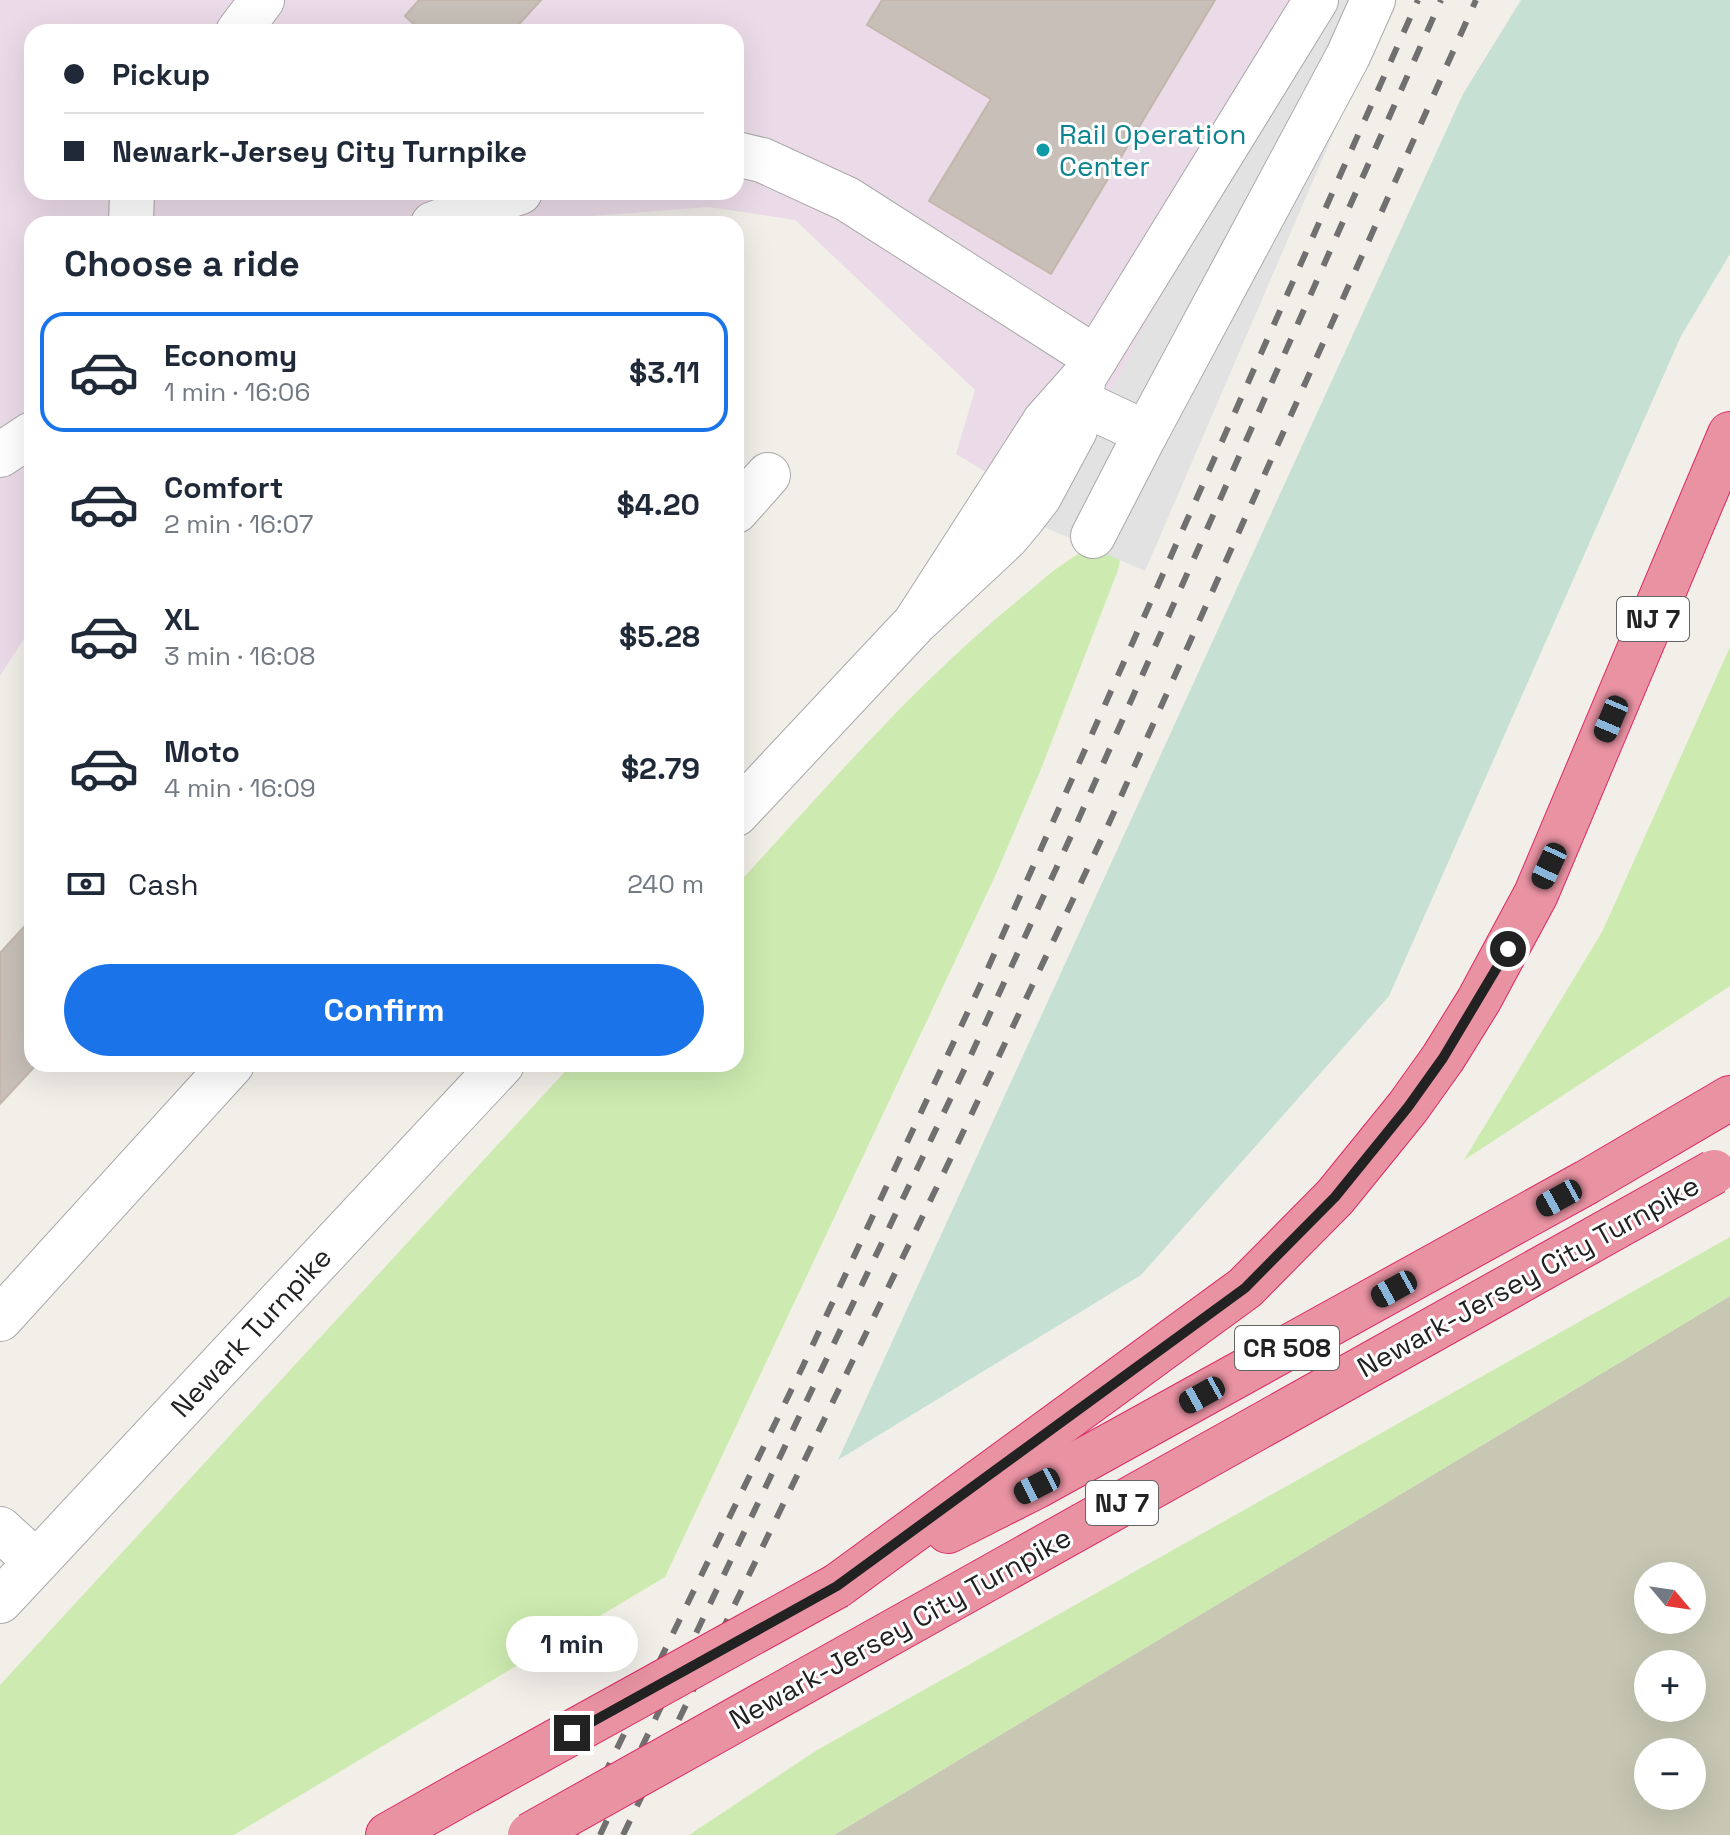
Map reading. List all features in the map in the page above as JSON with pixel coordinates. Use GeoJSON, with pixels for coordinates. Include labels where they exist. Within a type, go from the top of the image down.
{"type":"FeatureCollection","features":[{"type":"Feature","properties":{"kind":"highway","name":"NJ 7"},"geometry":{"type":"LineString","coordinates":[[837,1586],[1245,1288],[1303,1231],[1373,1151],[1443,1058],[1508,949],[1536,894],[1730,434]]}},
{"type":"Feature","properties":{"kind":"highway","name":"Newark-Jersey City Turnpike"},"geometry":{"type":"LineString","coordinates":[[388,1835],[837,1586],[1037,1486],[1620,1164],[1730,1098]]}},
{"type":"Feature","properties":{"kind":"highway","name":"Newark-Jersey City Turnpike"},"geometry":{"type":"LineString","coordinates":[[530,1835],[1725,1165]]}},
{"type":"Feature","properties":{"kind":"street"},"geometry":{"type":"LineString","coordinates":[[244,24],[262,0]]}},
{"type":"Feature","properties":{"kind":"street"},"geometry":{"type":"LineString","coordinates":[[744,805],[915,623],[1006,538],[1039,497],[1075,430],[1087,379],[1316,0]]}},
{"type":"Feature","properties":{"kind":"street"},"geometry":{"type":"LineString","coordinates":[[1093,536],[1341,69],[1373,0]]}},
{"type":"Feature","properties":{"kind":"street"},"geometry":{"type":"LineString","coordinates":[[744,156],[762,160],[847,199],[1087,379],[1146,433]]}},
{"type":"Feature","properties":{"kind":"street"},"geometry":{"type":"LineString","coordinates":[[455,216],[498,200]]}},
{"type":"Feature","properties":{"kind":"street"},"geometry":{"type":"LineString","coordinates":[[0,455],[24,439]]}},
{"type":"Feature","properties":{"kind":"street"},"geometry":{"type":"LineString","coordinates":[[744,502],[768,475]]}},
{"type":"Feature","properties":{"kind":"street"},"geometry":{"type":"LineString","coordinates":[[0,1319],[225,1072]]}},
{"type":"Feature","properties":{"kind":"street","name":"Newark Turnpike"},"geometry":{"type":"LineString","coordinates":[[0,1601],[495,1072]]}},
{"type":"Feature","properties":{"kind":"street"},"geometry":{"type":"LineString","coordinates":[[0,1529],[36,1562]]}},
{"type":"Feature","properties":{"kind":"shaded area"},"geometry":{"type":"Polygon","coordinates":[[[0,0],[1391,0],[1050,510],[956,454],[975,390],[795,220],[709,207],[591,216],[24,216],[24,638],[0,676],[0,0]]]}},
{"type":"Feature","properties":{"kind":"shaded area"},"geometry":{"type":"Polygon","coordinates":[[[1338,0],[1391,0],[1145,571],[1042,526],[1148,319],[1338,0]]]}},
{"type":"Feature","properties":{"kind":"shaded area"},"geometry":{"type":"Polygon","coordinates":[[[1521,0],[1730,0],[1730,254],[1681,336],[1389,996],[1141,1275],[838,1460],[1463,94],[1521,0]]]}},
{"type":"Feature","properties":{"kind":"shaded area"},"geometry":{"type":"Polygon","coordinates":[[[1730,1296],[1730,1835],[834,1835],[1730,1296]]]}},
{"type":"Feature","properties":{"kind":"green space"},"geometry":{"type":"Polygon","coordinates":[[[1102,543],[1120,560],[1118,570],[1041,769],[996,874],[665,1577],[234,1835],[0,1835],[0,1685],[565,1072],[744,1072],[744,877],[941,668],[1056,569],[1102,543]]]}},
{"type":"Feature","properties":{"kind":"green space"},"geometry":{"type":"Polygon","coordinates":[[[1730,647],[1730,986],[1464,1160],[1602,932],[1730,647]]]}},
{"type":"Feature","properties":{"kind":"green space"},"geometry":{"type":"Polygon","coordinates":[[[1730,1237],[1730,1296],[834,1835],[689,1835],[817,1750],[1730,1237]]]}},
{"type":"Feature","properties":{"kind":"building"},"geometry":{"type":"Polygon","coordinates":[[[419,0],[541,0],[519,24],[414,24],[405,16],[419,0]]]}},
{"type":"Feature","properties":{"kind":"building","name":"Rail Operation Center"},"geometry":{"type":"Polygon","coordinates":[[[882,0],[1215,0],[1051,274],[929,201],[991,99],[867,25],[882,0]]]}},
{"type":"Feature","properties":{"kind":"building"},"geometry":{"type":"Polygon","coordinates":[[[24,927],[24,1072],[30,1072],[0,1104],[0,953],[24,927]]]}},
{"type":"Feature","properties":{"kind":"railway"},"geometry":{"type":"LineString","coordinates":[[575,1835],[802,1368],[984,977],[1418,0]]}},
{"type":"Feature","properties":{"kind":"railway"},"geometry":{"type":"LineString","coordinates":[[600,1835],[966,1066],[1441,0]]}},
{"type":"Feature","properties":{"kind":"railway"},"geometry":{"type":"LineString","coordinates":[[623,1835],[947,1166],[1110,821],[1476,0]]}},
{"type":"Feature","properties":{"kind":"place","name":"Rail Operation Center"},"geometry":{"type":"Point","coordinates":[1043,150]}},
{"type":"Feature","properties":{"kind":"route"},"geometry":{"type":"LineString","coordinates":[[572,1733],[837,1586],[1245,1288],[1335,1197],[1408,1107],[1443,1058],[1508,949]]}}]}
